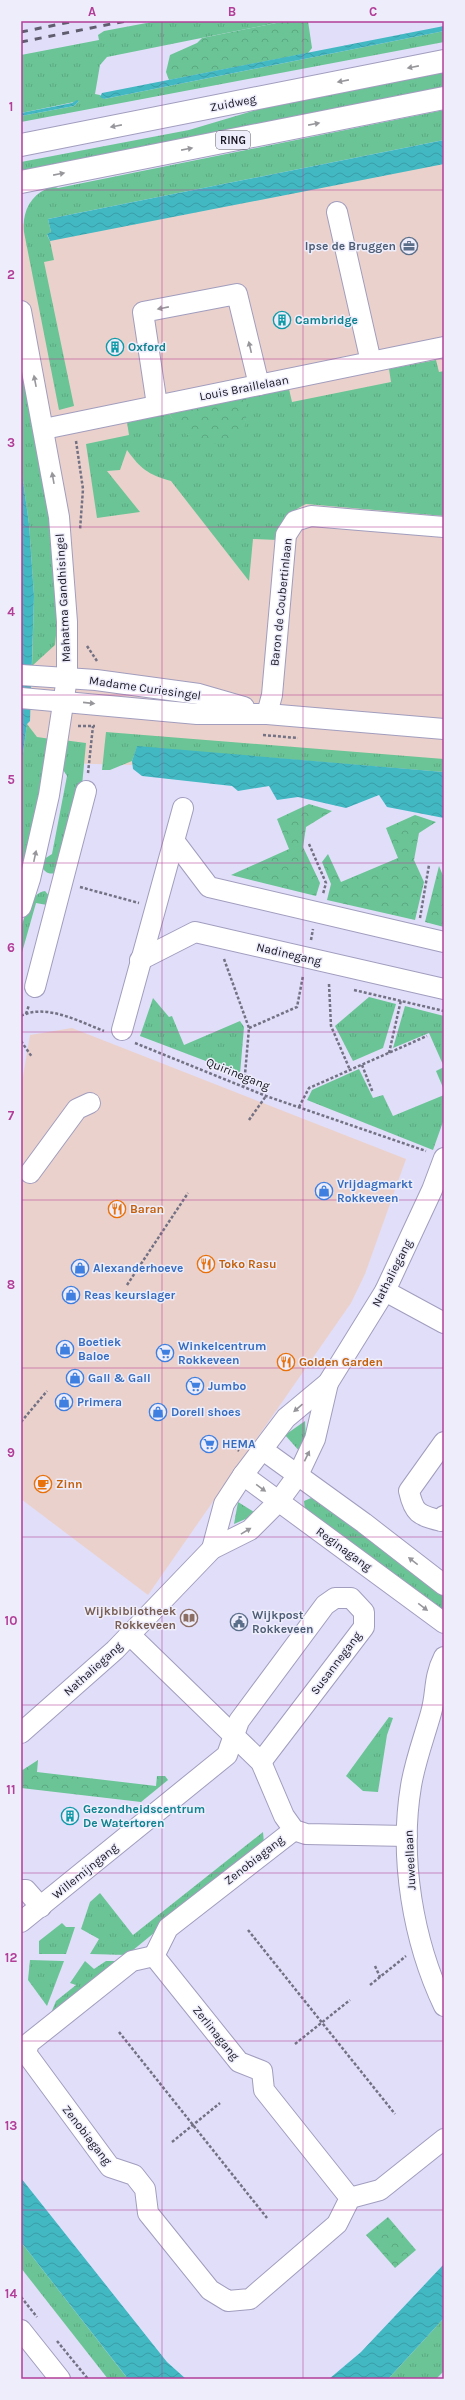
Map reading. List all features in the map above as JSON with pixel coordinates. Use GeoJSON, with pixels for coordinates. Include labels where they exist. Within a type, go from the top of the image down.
{"type":"FeatureCollection","features":[{"type":"Feature","properties":{"kind":"main road","name":"Zuidweg"},"geometry":{"type":"LineString","coordinates":[[21,145],[444,61]]}},
{"type":"Feature","properties":{"kind":"main road","name":"RING"},"geometry":{"type":"LineString","coordinates":[[21,182],[444,98]]}},
{"type":"Feature","properties":{"kind":"street"},"geometry":{"type":"LineString","coordinates":[[337,212],[371,362]]}},
{"type":"Feature","properties":{"kind":"street"},"geometry":{"type":"LineString","coordinates":[[157,405],[143,312],[237,294],[259,385]]}},
{"type":"Feature","properties":{"kind":"street","name":"Mahatma Gandhisingel"},"geometry":{"type":"LineString","coordinates":[[21,311],[59,516],[67,622],[67,678],[49,795],[30,879],[21,907]]}},
{"type":"Feature","properties":{"kind":"street","name":"Louis Braillelaan"},"geometry":{"type":"LineString","coordinates":[[44,429],[444,347]]}},
{"type":"Feature","properties":{"kind":"street","name":"Baron de Coubertinlaan"},"geometry":{"type":"LineString","coordinates":[[267,714],[272,695],[286,534],[295,521],[311,516],[444,527]]}},
{"type":"Feature","properties":{"kind":"street","name":"Madame Curiesingel"},"geometry":{"type":"LineString","coordinates":[[28,676],[67,678],[199,694],[267,714]]}},
{"type":"Feature","properties":{"kind":"street","name":"Madame Curiesingel"},"geometry":{"type":"LineString","coordinates":[[28,698],[63,700],[197,714],[267,714],[444,729]]}},
{"type":"Feature","properties":{"kind":"street"},"geometry":{"type":"LineString","coordinates":[[35,987],[86,791]]}},
{"type":"Feature","properties":{"kind":"street"},"geometry":{"type":"LineString","coordinates":[[118,1033],[154,907],[175,842],[183,808]]}},
{"type":"Feature","properties":{"kind":"street"},"geometry":{"type":"LineString","coordinates":[[175,842],[209,887],[444,942]]}},
{"type":"Feature","properties":{"kind":"street"},"geometry":{"type":"LineString","coordinates":[[30,879],[62,882]]}},
{"type":"Feature","properties":{"kind":"street","name":"Nadinegang"},"geometry":{"type":"LineString","coordinates":[[140,960],[195,932],[444,989]]}},
{"type":"Feature","properties":{"kind":"street"},"geometry":{"type":"LineString","coordinates":[[30,1173],[77,1109],[90,1103]]}},
{"type":"Feature","properties":{"kind":"street","name":"Nathaliegang"},"geometry":{"type":"LineString","coordinates":[[212,1549],[224,1504],[286,1418],[328,1383],[386,1291],[432,1190],[437,1155]]}},
{"type":"Feature","properties":{"kind":"street"},"geometry":{"type":"LineString","coordinates":[[386,1291],[444,1323]]}},
{"type":"Feature","properties":{"kind":"street","name":"Nathaliegang"},"geometry":{"type":"LineString","coordinates":[[21,1733],[130,1635],[212,1549],[250,1530],[279,1501],[298,1475],[315,1439],[328,1383]]}},
{"type":"Feature","properties":{"kind":"street"},"geometry":{"type":"LineString","coordinates":[[444,1442],[408,1491],[412,1508],[424,1517],[441,1521],[444,1516]]}},
{"type":"Feature","properties":{"kind":"street"},"geometry":{"type":"LineString","coordinates":[[263,1450],[444,1585]]}},
{"type":"Feature","properties":{"kind":"street","name":"Reginagang"},"geometry":{"type":"LineString","coordinates":[[244,1475],[444,1623]]}},
{"type":"Feature","properties":{"kind":"street","name":"Susannegang"},"geometry":{"type":"LineString","coordinates":[[234,1738],[239,1721],[325,1605],[335,1598],[351,1598],[364,1612],[364,1627],[261,1762]]}},
{"type":"Feature","properties":{"kind":"street"},"geometry":{"type":"LineString","coordinates":[[130,1635],[234,1738],[261,1762],[284,1816],[294,1830],[306,1834],[407,1836]]}},
{"type":"Feature","properties":{"kind":"street","name":"Juweellaan"},"geometry":{"type":"LineString","coordinates":[[444,1658],[436,1673],[438,1704],[410,1787],[407,1836],[411,1895],[429,1968],[444,2006]]}},
{"type":"Feature","properties":{"kind":"street","name":"Willemijngang"},"geometry":{"type":"LineString","coordinates":[[21,1922],[228,1754],[234,1738]]}},
{"type":"Feature","properties":{"kind":"street","name":"Zenobiagang"},"geometry":{"type":"LineString","coordinates":[[294,1830],[168,1928],[154,1956],[132,1961],[29,2043],[26,2053],[110,2167],[134,2175],[145,2189],[148,2213],[210,2290],[228,2301],[250,2299],[337,2224],[350,2198]]}},
{"type":"Feature","properties":{"kind":"street"},"geometry":{"type":"LineString","coordinates":[[21,1890],[26,1890],[41,1906]]}},
{"type":"Feature","properties":{"kind":"street","name":"Zerlinagang"},"geometry":{"type":"LineString","coordinates":[[154,1956],[239,2062],[262,2071],[264,2090],[350,2198]]}},
{"type":"Feature","properties":{"kind":"street"},"geometry":{"type":"LineString","coordinates":[[350,2198],[380,2190],[444,2139]]}},
{"type":"Feature","properties":{"kind":"street"},"geometry":{"type":"LineString","coordinates":[[21,2330],[60,2379]]}},
{"type":"Feature","properties":{"kind":"path"},"geometry":{"type":"LineString","coordinates":[[86,791],[93,726]]}},
{"type":"Feature","properties":{"kind":"path"},"geometry":{"type":"LineString","coordinates":[[416,936],[429,865]]}},
{"type":"Feature","properties":{"kind":"path"},"geometry":{"type":"LineString","coordinates":[[62,882],[154,907]]}},
{"type":"Feature","properties":{"kind":"path"},"geometry":{"type":"LineString","coordinates":[[219,957],[225,959],[249,1028],[244,1086]]}},
{"type":"Feature","properties":{"kind":"path"},"geometry":{"type":"LineString","coordinates":[[389,1052],[406,980]]}},
{"type":"Feature","properties":{"kind":"path"},"geometry":{"type":"LineString","coordinates":[[329,984],[332,1026],[350,1070]]}},
{"type":"Feature","properties":{"kind":"path","name":"Quirinegang"},"geometry":{"type":"LineString","coordinates":[[21,1016],[26,1014],[47,1012],[118,1033],[266,1096],[437,1155]]}},
{"type":"Feature","properties":{"kind":"path"},"geometry":{"type":"LineString","coordinates":[[299,1107],[309,1088],[427,1036]]}},
{"type":"Feature","properties":{"kind":"path"},"geometry":{"type":"LineString","coordinates":[[21,1041],[32,1057]]}},
{"type":"Feature","properties":{"kind":"path"},"geometry":{"type":"LineString","coordinates":[[362,1065],[373,1093]]}},
{"type":"Feature","properties":{"kind":"path"},"geometry":{"type":"LineString","coordinates":[[249,1120],[266,1096]]}},
{"type":"Feature","properties":{"kind":"path"},"geometry":{"type":"LineString","coordinates":[[127,1285],[188,1193]]}},
{"type":"Feature","properties":{"kind":"path"},"geometry":{"type":"LineString","coordinates":[[21,1422],[47,1391]]}},
{"type":"Feature","properties":{"kind":"path"},"geometry":{"type":"LineString","coordinates":[[248,1930],[395,2114]]}},
{"type":"Feature","properties":{"kind":"path"},"geometry":{"type":"LineString","coordinates":[[370,1985],[422,1943]]}},
{"type":"Feature","properties":{"kind":"path"},"geometry":{"type":"LineString","coordinates":[[375,1966],[380,1977]]}},
{"type":"Feature","properties":{"kind":"path"},"geometry":{"type":"LineString","coordinates":[[295,2044],[350,2000]]}},
{"type":"Feature","properties":{"kind":"path"},"geometry":{"type":"LineString","coordinates":[[119,2032],[267,2218]]}},
{"type":"Feature","properties":{"kind":"path"},"geometry":{"type":"LineString","coordinates":[[172,2142],[220,2103]]}},
{"type":"Feature","properties":{"kind":"shaded area"},"geometry":{"type":"Polygon","coordinates":[[[444,151],[444,786],[243,768],[21,762],[21,224],[444,151]]]}},
{"type":"Feature","properties":{"kind":"shaded area"},"geometry":{"type":"Polygon","coordinates":[[[72,1028],[406,1159],[365,1274],[351,1303],[148,1595],[21,1499],[21,1088],[30,1035],[72,1028]]]}},
{"type":"Feature","properties":{"kind":"green space"},"geometry":{"type":"Polygon","coordinates":[[[157,21],[286,21],[107,57],[100,65],[95,94],[100,95],[104,99],[444,31],[444,42],[21,122],[21,116],[74,106],[79,101],[21,113],[21,55],[99,40],[98,35],[104,31],[157,21]]]}},
{"type":"Feature","properties":{"kind":"green space"},"geometry":{"type":"Polygon","coordinates":[[[286,21],[308,21],[312,48],[308,53],[169,80],[166,72],[170,55],[197,43],[202,38],[286,21]]]}},
{"type":"Feature","properties":{"kind":"green space"},"geometry":{"type":"Polygon","coordinates":[[[444,71],[444,88],[21,173],[21,162],[189,130],[283,102],[444,71]]]}},
{"type":"Feature","properties":{"kind":"green space"},"geometry":{"type":"Polygon","coordinates":[[[444,110],[444,140],[48,219],[51,232],[47,235],[50,241],[54,260],[44,262],[74,406],[59,410],[24,232],[24,219],[28,207],[31,201],[40,192],[50,187],[58,188],[444,110]]]}},
{"type":"Feature","properties":{"kind":"green space"},"geometry":{"type":"Polygon","coordinates":[[[436,360],[439,372],[444,371],[444,516],[306,504],[289,514],[282,522],[277,540],[253,539],[249,581],[171,481],[156,476],[145,470],[136,462],[127,450],[120,470],[107,471],[140,512],[97,518],[86,444],[129,435],[127,422],[169,414],[182,430],[246,421],[246,398],[289,389],[292,402],[391,382],[389,369],[436,360]]]}},
{"type":"Feature","properties":{"kind":"green space"},"geometry":{"type":"Polygon","coordinates":[[[21,363],[50,520],[60,596],[55,645],[32,666],[34,596],[29,524],[21,466],[21,363]]]}},
{"type":"Feature","properties":{"kind":"green space"},"geometry":{"type":"Polygon","coordinates":[[[246,398],[246,420],[243,430],[237,437],[229,442],[220,444],[199,441],[190,436],[178,427],[169,414],[246,398]]]}},
{"type":"Feature","properties":{"kind":"green space"},"geometry":{"type":"Polygon","coordinates":[[[27,724],[37,737],[51,739],[21,881],[21,768],[27,724]]]}},
{"type":"Feature","properties":{"kind":"green space"},"geometry":{"type":"Polygon","coordinates":[[[106,732],[444,759],[444,772],[137,747],[132,761],[110,770],[102,770],[106,732]]]}},
{"type":"Feature","properties":{"kind":"green space"},"geometry":{"type":"Polygon","coordinates":[[[63,740],[86,743],[82,786],[56,873],[51,874],[42,868],[41,861],[52,854],[67,776],[60,765],[63,740]]]}},
{"type":"Feature","properties":{"kind":"green space"},"geometry":{"type":"Polygon","coordinates":[[[309,804],[332,811],[306,827],[303,847],[320,883],[316,896],[231,875],[289,849],[277,819],[309,804]]]}},
{"type":"Feature","properties":{"kind":"green space"},"geometry":{"type":"Polygon","coordinates":[[[415,815],[436,822],[419,833],[414,860],[424,882],[415,920],[327,900],[331,884],[322,862],[328,854],[341,882],[398,858],[386,828],[415,815]]]}},
{"type":"Feature","properties":{"kind":"green space"},"geometry":{"type":"Polygon","coordinates":[[[439,866],[444,878],[444,927],[425,922],[439,866]]]}},
{"type":"Feature","properties":{"kind":"green space"},"geometry":{"type":"Polygon","coordinates":[[[45,891],[50,897],[47,905],[36,903],[21,956],[21,930],[28,907],[36,896],[45,891]]]}},
{"type":"Feature","properties":{"kind":"green space"},"geometry":{"type":"Polygon","coordinates":[[[369,997],[396,1004],[383,1048],[353,1061],[335,1026],[369,997]]]}},
{"type":"Feature","properties":{"kind":"green space"},"geometry":{"type":"Polygon","coordinates":[[[153,998],[169,1017],[172,1016],[184,1045],[240,1021],[244,1027],[240,1074],[140,1036],[153,998]]]}},
{"type":"Feature","properties":{"kind":"green space"},"geometry":{"type":"Polygon","coordinates":[[[405,1006],[444,1016],[444,1067],[429,1033],[393,1048],[405,1006]]]}},
{"type":"Feature","properties":{"kind":"green space"},"geometry":{"type":"Polygon","coordinates":[[[444,1067],[444,1090],[436,1071],[444,1067]]]}},
{"type":"Feature","properties":{"kind":"green space"},"geometry":{"type":"Polygon","coordinates":[[[359,1069],[373,1098],[383,1095],[393,1116],[444,1095],[444,1119],[433,1150],[307,1100],[312,1090],[359,1069]]]}},
{"type":"Feature","properties":{"kind":"green space"},"geometry":{"type":"Polygon","coordinates":[[[305,1421],[306,1441],[301,1453],[285,1435],[305,1421]]]}},
{"type":"Feature","properties":{"kind":"green space"},"geometry":{"type":"Polygon","coordinates":[[[311,1498],[323,1502],[444,1589],[444,1608],[440,1608],[305,1512],[304,1501],[311,1498]]]}},
{"type":"Feature","properties":{"kind":"green space"},"geometry":{"type":"Polygon","coordinates":[[[238,1502],[257,1514],[234,1524],[238,1502]]]}},
{"type":"Feature","properties":{"kind":"green space"},"geometry":{"type":"Polygon","coordinates":[[[389,1717],[393,1718],[387,1735],[378,1792],[363,1791],[346,1776],[389,1717]]]}},
{"type":"Feature","properties":{"kind":"green space"},"geometry":{"type":"Polygon","coordinates":[[[38,1760],[37,1772],[156,1786],[157,1776],[165,1776],[168,1780],[141,1802],[21,1788],[21,1771],[38,1760]]]}},
{"type":"Feature","properties":{"kind":"green space"},"geometry":{"type":"Polygon","coordinates":[[[263,1832],[264,1843],[127,1955],[90,1954],[99,1939],[81,1929],[90,1902],[100,1893],[133,1935],[263,1832]]]}},
{"type":"Feature","properties":{"kind":"green space"},"geometry":{"type":"Polygon","coordinates":[[[62,1923],[66,1927],[75,1927],[66,1954],[39,1954],[39,1941],[62,1923]]]}},
{"type":"Feature","properties":{"kind":"green space"},"geometry":{"type":"Polygon","coordinates":[[[30,1960],[64,1961],[47,2006],[28,1980],[30,1960]]]}},
{"type":"Feature","properties":{"kind":"green space"},"geometry":{"type":"Polygon","coordinates":[[[85,1961],[94,1969],[106,1961],[118,1961],[51,2013],[56,2001],[76,1985],[70,1983],[85,1961]]]}},
{"type":"Feature","properties":{"kind":"green space"},"geometry":{"type":"Polygon","coordinates":[[[388,2217],[416,2250],[395,2268],[366,2235],[388,2217]]]}},
{"type":"Feature","properties":{"kind":"green space"},"geometry":{"type":"Polygon","coordinates":[[[21,2242],[128,2379],[108,2379],[21,2268],[21,2242]]]}},
{"type":"Feature","properties":{"kind":"green space"},"geometry":{"type":"Polygon","coordinates":[[[444,2318],[444,2371],[436,2379],[388,2379],[444,2318]]]}},
{"type":"Feature","properties":{"kind":"water"},"geometry":{"type":"Polygon","coordinates":[[[444,26],[444,31],[104,99],[100,97],[102,93],[444,26]]]}},
{"type":"Feature","properties":{"kind":"water"},"geometry":{"type":"Polygon","coordinates":[[[77,100],[79,101],[74,106],[21,116],[21,113],[72,103],[77,100]]]}},
{"type":"Feature","properties":{"kind":"water"},"geometry":{"type":"Polygon","coordinates":[[[444,140],[444,164],[50,241],[47,234],[51,232],[48,219],[444,140]]]}},
{"type":"Feature","properties":{"kind":"water"},"geometry":{"type":"Polygon","coordinates":[[[21,466],[29,524],[34,596],[30,721],[27,724],[21,768],[21,466]]]}},
{"type":"Feature","properties":{"kind":"water"},"geometry":{"type":"Polygon","coordinates":[[[137,746],[444,772],[444,818],[387,807],[379,795],[346,808],[298,797],[277,800],[269,786],[238,791],[232,786],[142,776],[133,769],[132,761],[137,746]]]}},
{"type":"Feature","properties":{"kind":"water"},"geometry":{"type":"Polygon","coordinates":[[[21,2178],[167,2362],[186,2379],[128,2379],[21,2242],[21,2178]]]}},
{"type":"Feature","properties":{"kind":"water"},"geometry":{"type":"Polygon","coordinates":[[[444,2264],[444,2318],[388,2379],[329,2379],[361,2352],[444,2264]]]}},
{"type":"Feature","properties":{"kind":"railway"},"geometry":{"type":"LineString","coordinates":[[21,32],[75,21]]}},
{"type":"Feature","properties":{"kind":"railway"},"geometry":{"type":"LineString","coordinates":[[21,42],[126,21]]}},
{"type":"Feature","properties":{"kind":"place","name":"Ipse de Bruggen"},"geometry":{"type":"Point","coordinates":[409,246]}},
{"type":"Feature","properties":{"kind":"place","name":"Cambridge"},"geometry":{"type":"Point","coordinates":[282,320]}},
{"type":"Feature","properties":{"kind":"place","name":"Oxford"},"geometry":{"type":"Point","coordinates":[115,347]}},
{"type":"Feature","properties":{"kind":"place","name":"Vrijdagmarkt Rokkeveen"},"geometry":{"type":"Point","coordinates":[324,1191]}},
{"type":"Feature","properties":{"kind":"place","name":"Baran"},"geometry":{"type":"Point","coordinates":[117,1209]}},
{"type":"Feature","properties":{"kind":"place","name":"Toko Rasu"},"geometry":{"type":"Point","coordinates":[206,1264]}},
{"type":"Feature","properties":{"kind":"place","name":"Alexanderhoeve"},"geometry":{"type":"Point","coordinates":[80,1268]}},
{"type":"Feature","properties":{"kind":"place","name":"Reas keurslager"},"geometry":{"type":"Point","coordinates":[71,1295]}},
{"type":"Feature","properties":{"kind":"place","name":"Boetiek Baloe"},"geometry":{"type":"Point","coordinates":[65,1349]}},
{"type":"Feature","properties":{"kind":"place","name":"Winkelcentrum Rokkeveen"},"geometry":{"type":"Point","coordinates":[165,1353]}},
{"type":"Feature","properties":{"kind":"place","name":"Golden Garden"},"geometry":{"type":"Point","coordinates":[286,1362]}},
{"type":"Feature","properties":{"kind":"place","name":"Gall & Gall"},"geometry":{"type":"Point","coordinates":[75,1378]}},
{"type":"Feature","properties":{"kind":"place","name":"Jumbo"},"geometry":{"type":"Point","coordinates":[195,1386]}},
{"type":"Feature","properties":{"kind":"place","name":"Primera"},"geometry":{"type":"Point","coordinates":[64,1402]}},
{"type":"Feature","properties":{"kind":"place","name":"Dorell shoes"},"geometry":{"type":"Point","coordinates":[158,1412]}},
{"type":"Feature","properties":{"kind":"place","name":"HEMA"},"geometry":{"type":"Point","coordinates":[209,1444]}},
{"type":"Feature","properties":{"kind":"place","name":"Zinn"},"geometry":{"type":"Point","coordinates":[43,1484]}},
{"type":"Feature","properties":{"kind":"place","name":"Wijkbibliotheek Rokkeveen"},"geometry":{"type":"Point","coordinates":[189,1618]}},
{"type":"Feature","properties":{"kind":"place","name":"Wijkpost Rokkeveen"},"geometry":{"type":"Point","coordinates":[239,1622]}},
{"type":"Feature","properties":{"kind":"place","name":"Gezondheidscentrum De Watertoren"},"geometry":{"type":"Point","coordinates":[70,1816]}}]}
